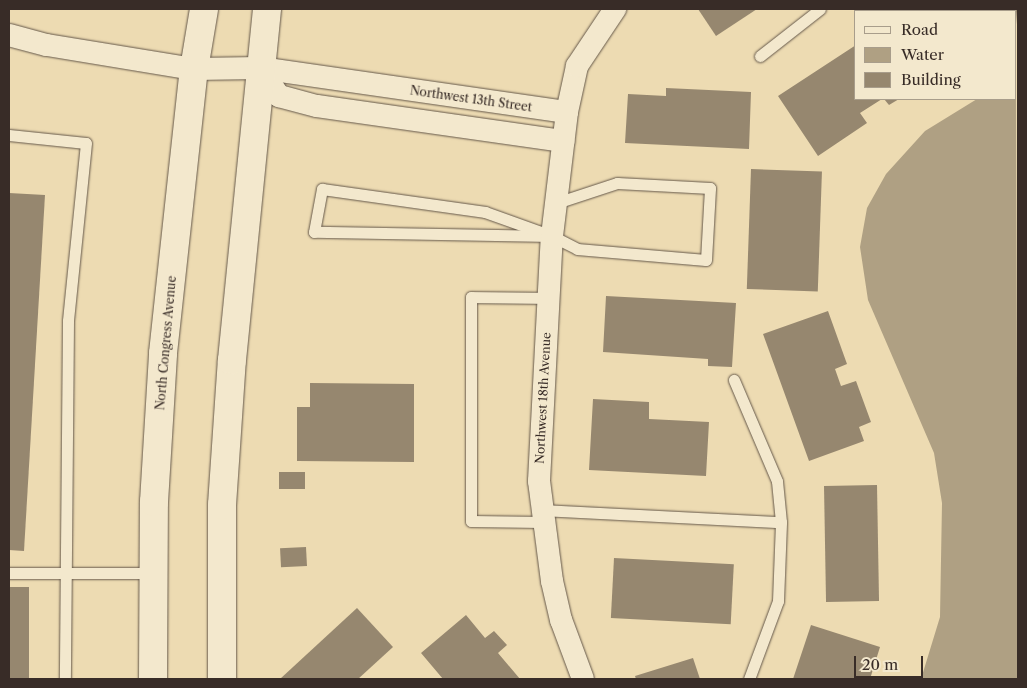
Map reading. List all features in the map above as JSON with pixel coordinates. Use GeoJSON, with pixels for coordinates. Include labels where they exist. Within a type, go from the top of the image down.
{"type":"FeatureCollection","features":[{"type":"Feature","properties":{"kind":"main road","name":"North Congress Avenue"},"geometry":{"type":"LineString","coordinates":[[153,679],[154,502],[163,354],[194,69],[204,9]]}},
{"type":"Feature","properties":{"kind":"main road"},"geometry":{"type":"LineString","coordinates":[[222,679],[222,505],[232,360],[267,9]]}},
{"type":"Feature","properties":{"kind":"street"},"geometry":{"type":"LineString","coordinates":[[567,112],[578,66],[615,9]]}},
{"type":"Feature","properties":{"kind":"street","name":"Northwest 13th Street"},"geometry":{"type":"LineString","coordinates":[[9,35],[47,45],[194,69],[260,68],[567,112]]}},
{"type":"Feature","properties":{"kind":"street"},"geometry":{"type":"LineString","coordinates":[[260,68],[279,96],[317,106],[564,141]]}},
{"type":"Feature","properties":{"kind":"street","name":"Northwest 18th Avenue"},"geometry":{"type":"LineString","coordinates":[[567,112],[552,236],[539,482],[541,516],[562,620],[583,679]]}},
{"type":"Feature","properties":{"kind":"lane"},"geometry":{"type":"LineString","coordinates":[[760,56],[820,9]]}},
{"type":"Feature","properties":{"kind":"lane"},"geometry":{"type":"LineString","coordinates":[[9,135],[86,142],[68,321],[65,679]]}},
{"type":"Feature","properties":{"kind":"lane"},"geometry":{"type":"LineString","coordinates":[[552,236],[314,232],[322,189],[486,212],[552,236],[577,249],[706,260],[710,188],[617,184],[556,203]]}},
{"type":"Feature","properties":{"kind":"lane"},"geometry":{"type":"LineString","coordinates":[[548,298],[471,297],[471,521],[541,516],[781,522]]}},
{"type":"Feature","properties":{"kind":"lane"},"geometry":{"type":"LineString","coordinates":[[734,380],[777,481],[781,522],[778,601],[749,679]]}},
{"type":"Feature","properties":{"kind":"lane"},"geometry":{"type":"LineString","coordinates":[[9,573],[153,573]]}},
{"type":"Feature","properties":{"kind":"water"},"geometry":{"type":"Polygon","coordinates":[[[975,100],[1016,100],[1018,679],[921,679],[940,617],[942,503],[934,453],[868,300],[860,247],[867,208],[886,174],[925,131],[975,100]]]}},
{"type":"Feature","properties":{"kind":"building"},"geometry":{"type":"Polygon","coordinates":[[[698,9],[757,9],[716,36],[698,9]]]}},
{"type":"Feature","properties":{"kind":"building"},"geometry":{"type":"Polygon","coordinates":[[[913,9],[1018,9],[1018,38],[1017,10],[913,9]]]}},
{"type":"Feature","properties":{"kind":"building"},"geometry":{"type":"Polygon","coordinates":[[[854,46],[854,100],[880,100],[860,113],[867,123],[818,156],[778,96],[854,46]]]}},
{"type":"Feature","properties":{"kind":"building"},"geometry":{"type":"Polygon","coordinates":[[[666,88],[751,92],[749,149],[625,143],[628,94],[666,96],[666,88]]]}},
{"type":"Feature","properties":{"kind":"building"},"geometry":{"type":"Polygon","coordinates":[[[885,100],[897,100],[889,105],[885,100]]]}},
{"type":"Feature","properties":{"kind":"building"},"geometry":{"type":"Polygon","coordinates":[[[751,169],[822,171],[818,291],[747,289],[751,169]]]}},
{"type":"Feature","properties":{"kind":"building"},"geometry":{"type":"Polygon","coordinates":[[[9,193],[45,195],[24,551],[9,550],[9,193]]]}},
{"type":"Feature","properties":{"kind":"building"},"geometry":{"type":"Polygon","coordinates":[[[606,296],[736,303],[732,367],[708,366],[708,359],[603,352],[606,296]]]}},
{"type":"Feature","properties":{"kind":"building"},"geometry":{"type":"Polygon","coordinates":[[[828,311],[847,364],[835,369],[841,386],[856,381],[871,422],[859,427],[864,441],[809,461],[763,334],[828,311]]]}},
{"type":"Feature","properties":{"kind":"building"},"geometry":{"type":"Polygon","coordinates":[[[310,383],[414,384],[414,462],[297,461],[297,407],[310,407],[310,383]]]}},
{"type":"Feature","properties":{"kind":"building"},"geometry":{"type":"Polygon","coordinates":[[[593,399],[649,402],[649,419],[709,422],[706,476],[589,470],[593,399]]]}},
{"type":"Feature","properties":{"kind":"building"},"geometry":{"type":"Polygon","coordinates":[[[279,472],[305,472],[305,489],[279,489],[279,472]]]}},
{"type":"Feature","properties":{"kind":"building"},"geometry":{"type":"Polygon","coordinates":[[[877,485],[879,601],[826,602],[824,486],[877,485]]]}},
{"type":"Feature","properties":{"kind":"building"},"geometry":{"type":"Polygon","coordinates":[[[306,547],[307,566],[281,567],[280,548],[306,547]]]}},
{"type":"Feature","properties":{"kind":"building"},"geometry":{"type":"Polygon","coordinates":[[[614,558],[734,564],[731,624],[611,618],[614,558]]]}},
{"type":"Feature","properties":{"kind":"building"},"geometry":{"type":"Polygon","coordinates":[[[9,587],[29,587],[29,679],[9,679],[9,587]]]}},
{"type":"Feature","properties":{"kind":"building"},"geometry":{"type":"Polygon","coordinates":[[[357,608],[393,647],[358,679],[280,679],[357,608]]]}},
{"type":"Feature","properties":{"kind":"building"},"geometry":{"type":"Polygon","coordinates":[[[466,615],[485,638],[494,631],[507,645],[498,653],[520,679],[443,679],[421,653],[466,615]]]}},
{"type":"Feature","properties":{"kind":"building"},"geometry":{"type":"Polygon","coordinates":[[[811,625],[880,647],[870,679],[793,679],[811,625]]]}},
{"type":"Feature","properties":{"kind":"building"},"geometry":{"type":"Polygon","coordinates":[[[693,658],[700,679],[636,679],[635,676],[693,658]]]}}]}
